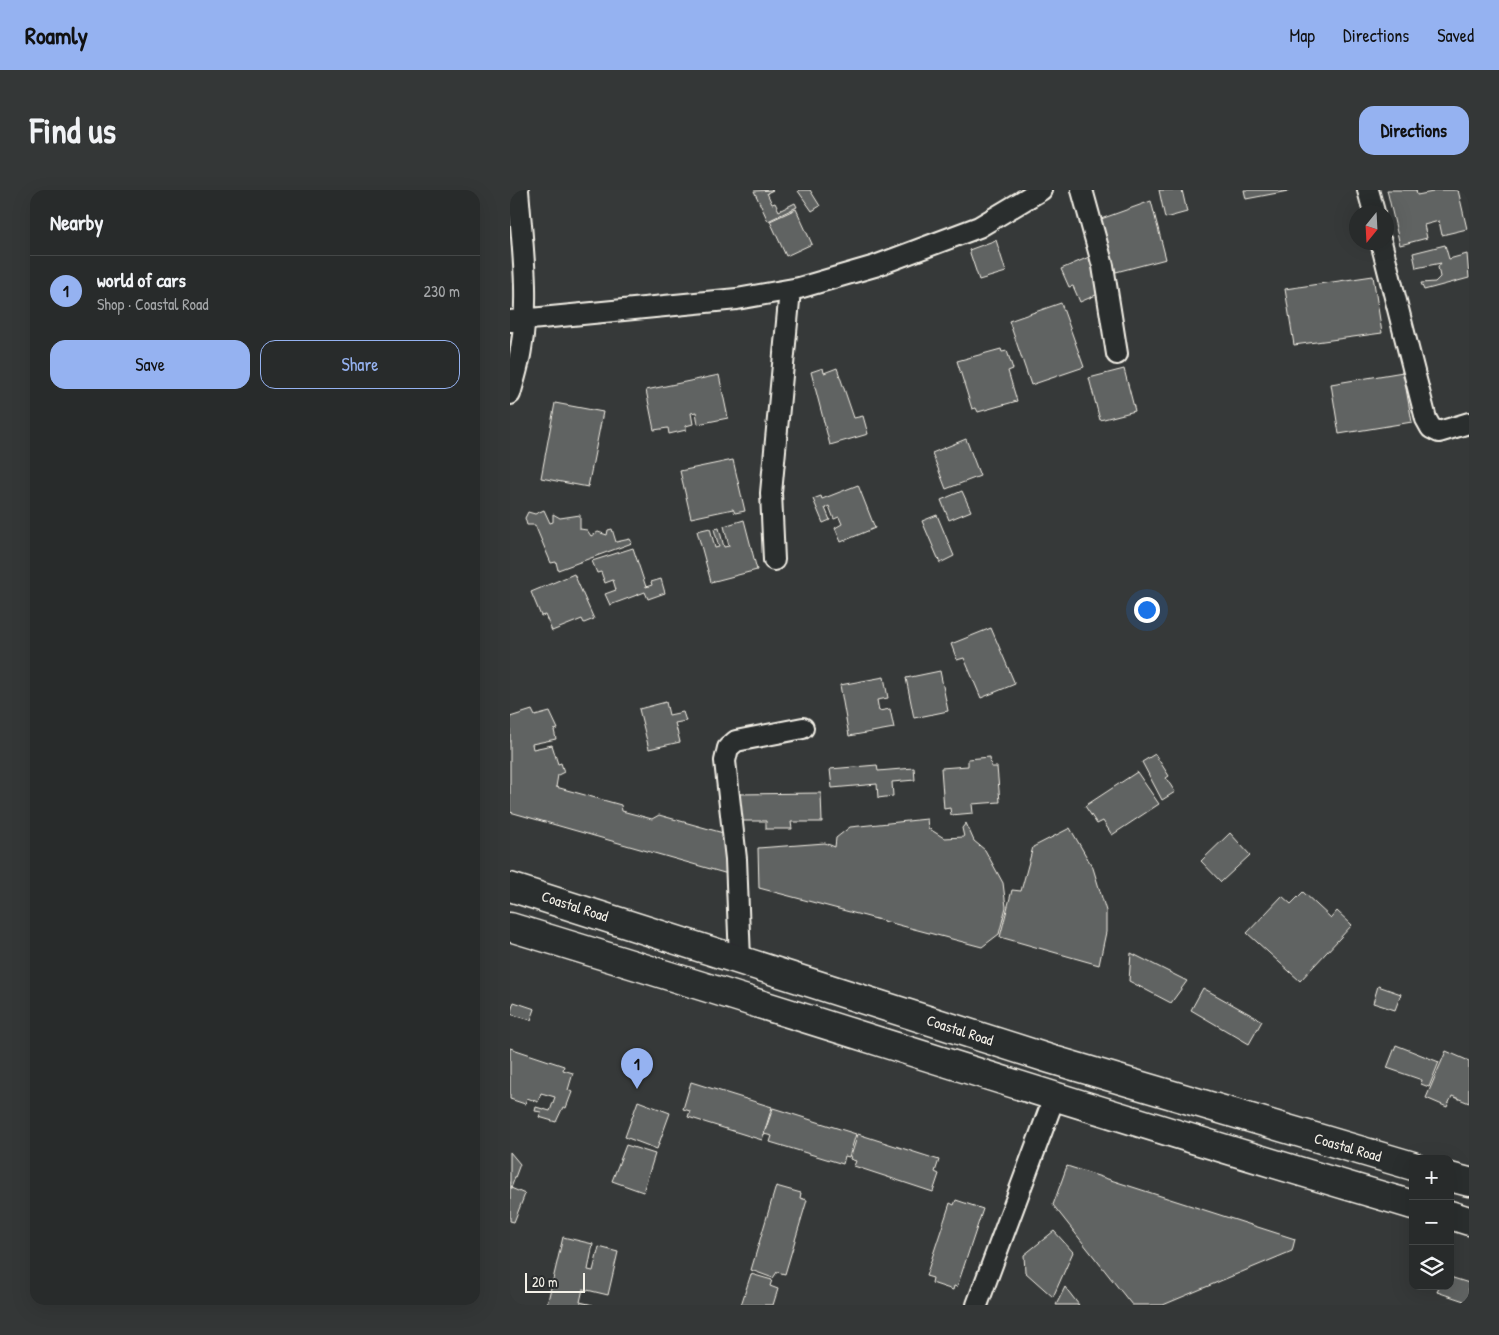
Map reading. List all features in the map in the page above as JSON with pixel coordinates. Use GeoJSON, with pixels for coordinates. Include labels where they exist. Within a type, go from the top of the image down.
{"type":"FeatureCollection","features":[{"type":"Feature","properties":{"kind":"highway"},"geometry":{"type":"LineString","coordinates":[[510,870],[522,890]]}},
{"type":"Feature","properties":{"kind":"highway","name":"Coastal Road"},"geometry":{"type":"LineString","coordinates":[[522,890],[1050,1059],[1409,1165]]}},
{"type":"Feature","properties":{"kind":"highway"},"geometry":{"type":"LineString","coordinates":[[510,927],[744,998],[1054,1098],[1409,1204]]}},
{"type":"Feature","properties":{"kind":"highway"},"geometry":{"type":"LineString","coordinates":[[1454,1178],[1469,1182]]}},
{"type":"Feature","properties":{"kind":"highway"},"geometry":{"type":"LineString","coordinates":[[1454,1216],[1469,1221]]}},
{"type":"Feature","properties":{"kind":"street"},"geometry":{"type":"LineString","coordinates":[[510,394],[521,349],[517,321],[523,256],[518,190]]}},
{"type":"Feature","properties":{"kind":"street"},"geometry":{"type":"LineString","coordinates":[[517,321],[737,299],[790,290],[875,266],[980,227],[1041,190]]}},
{"type":"Feature","properties":{"kind":"street"},"geometry":{"type":"LineString","coordinates":[[1082,190],[1102,266],[1117,354]]}},
{"type":"Feature","properties":{"kind":"street"},"geometry":{"type":"LineString","coordinates":[[1368,190],[1372,205]]}},
{"type":"Feature","properties":{"kind":"street"},"geometry":{"type":"LineString","coordinates":[[1383,250],[1426,419],[1431,428],[1439,432],[1469,423]]}},
{"type":"Feature","properties":{"kind":"street"},"geometry":{"type":"LineString","coordinates":[[774,560],[771,493],[790,290]]}},
{"type":"Feature","properties":{"kind":"street"},"geometry":{"type":"LineString","coordinates":[[740,959],[736,859],[725,761],[728,748],[736,741],[803,728]]}},
{"type":"Feature","properties":{"kind":"street"},"geometry":{"type":"LineString","coordinates":[[977,1305],[1054,1098]]}},
{"type":"Feature","properties":{"kind":"building"},"geometry":{"type":"Polygon","coordinates":[[[773,190],[767,193],[772,204],[775,203],[779,211],[795,203],[797,207],[768,221],[754,191],[773,190]]]}},
{"type":"Feature","properties":{"kind":"building"},"geometry":{"type":"Polygon","coordinates":[[[810,190],[820,206],[812,211],[798,191],[810,190]]]}},
{"type":"Feature","properties":{"kind":"building"},"geometry":{"type":"Polygon","coordinates":[[[1159,190],[1182,190],[1187,212],[1165,218],[1159,190]]]}},
{"type":"Feature","properties":{"kind":"building"},"geometry":{"type":"Polygon","coordinates":[[[1244,190],[1288,190],[1288,191],[1246,199],[1244,190]]]}},
{"type":"Feature","properties":{"kind":"building"},"geometry":{"type":"Polygon","coordinates":[[[1387,190],[1416,190],[1417,195],[1433,192],[1432,190],[1458,190],[1467,229],[1442,235],[1439,221],[1424,225],[1427,238],[1400,245],[1394,220],[1394,205],[1391,205],[1387,190]]]}},
{"type":"Feature","properties":{"kind":"building"},"geometry":{"type":"Polygon","coordinates":[[[1151,201],[1166,259],[1116,272],[1101,219],[1151,201]]]}},
{"type":"Feature","properties":{"kind":"building"},"geometry":{"type":"Polygon","coordinates":[[[796,209],[812,244],[786,256],[770,221],[796,209]]]}},
{"type":"Feature","properties":{"kind":"building"},"geometry":{"type":"Polygon","coordinates":[[[996,240],[1006,272],[979,280],[969,250],[996,240]]]}},
{"type":"Feature","properties":{"kind":"building"},"geometry":{"type":"Polygon","coordinates":[[[1445,245],[1449,259],[1467,254],[1469,278],[1424,290],[1421,283],[1435,282],[1440,277],[1438,267],[1441,263],[1416,268],[1413,253],[1445,245]]]}},
{"type":"Feature","properties":{"kind":"building"},"geometry":{"type":"Polygon","coordinates":[[[1089,257],[1103,292],[1080,302],[1073,286],[1069,287],[1061,269],[1089,257]]]}},
{"type":"Feature","properties":{"kind":"building"},"geometry":{"type":"Polygon","coordinates":[[[1373,276],[1382,333],[1294,345],[1285,289],[1373,276]]]}},
{"type":"Feature","properties":{"kind":"building"},"geometry":{"type":"Polygon","coordinates":[[[1061,303],[1084,367],[1031,385],[1009,321],[1061,303]]]}},
{"type":"Feature","properties":{"kind":"building"},"geometry":{"type":"Polygon","coordinates":[[[1001,349],[1002,352],[1007,351],[1013,369],[1008,371],[1017,401],[978,412],[976,408],[972,409],[957,361],[1001,349]]]}},
{"type":"Feature","properties":{"kind":"building"},"geometry":{"type":"Polygon","coordinates":[[[823,368],[824,373],[837,368],[854,418],[863,416],[868,434],[830,445],[811,372],[823,368]]]}},
{"type":"Feature","properties":{"kind":"building"},"geometry":{"type":"Polygon","coordinates":[[[1124,369],[1135,411],[1100,420],[1089,378],[1124,369]]]}},
{"type":"Feature","properties":{"kind":"building"},"geometry":{"type":"Polygon","coordinates":[[[1403,372],[1412,422],[1339,434],[1331,384],[1403,372]]]}},
{"type":"Feature","properties":{"kind":"building"},"geometry":{"type":"Polygon","coordinates":[[[719,375],[728,418],[698,424],[696,412],[691,413],[693,424],[686,426],[686,430],[669,434],[668,428],[654,430],[646,390],[719,375]]]}},
{"type":"Feature","properties":{"kind":"building"},"geometry":{"type":"Polygon","coordinates":[[[555,403],[603,412],[588,487],[541,478],[555,403]]]}},
{"type":"Feature","properties":{"kind":"building"},"geometry":{"type":"Polygon","coordinates":[[[966,439],[980,476],[946,489],[932,453],[966,439]]]}},
{"type":"Feature","properties":{"kind":"building"},"geometry":{"type":"Polygon","coordinates":[[[733,460],[745,511],[735,513],[733,509],[691,518],[680,471],[733,460]]]}},
{"type":"Feature","properties":{"kind":"building"},"geometry":{"type":"Polygon","coordinates":[[[858,485],[875,528],[841,542],[835,528],[842,524],[839,517],[834,519],[829,506],[825,508],[830,520],[823,523],[813,499],[821,496],[822,499],[858,485]]]}},
{"type":"Feature","properties":{"kind":"building"},"geometry":{"type":"Polygon","coordinates":[[[962,491],[971,511],[949,520],[941,500],[962,491]]]}},
{"type":"Feature","properties":{"kind":"building"},"geometry":{"type":"Polygon","coordinates":[[[544,510],[550,523],[553,522],[553,514],[560,518],[580,515],[580,529],[587,530],[591,536],[598,532],[607,535],[608,530],[612,529],[616,542],[630,539],[632,543],[558,570],[556,562],[551,563],[535,525],[527,525],[525,518],[528,512],[535,514],[544,510]]]}},
{"type":"Feature","properties":{"kind":"building"},"geometry":{"type":"Polygon","coordinates":[[[937,515],[954,556],[940,563],[922,521],[937,515]]]}},
{"type":"Feature","properties":{"kind":"building"},"geometry":{"type":"Polygon","coordinates":[[[744,520],[757,570],[711,582],[697,531],[710,528],[715,548],[719,547],[714,529],[719,528],[724,547],[729,546],[724,526],[744,520]]]}},
{"type":"Feature","properties":{"kind":"building"},"geometry":{"type":"Polygon","coordinates":[[[633,548],[646,587],[652,585],[651,582],[661,579],[665,593],[648,599],[645,592],[610,605],[605,594],[616,590],[613,580],[605,583],[601,572],[597,573],[592,561],[633,548]]]}},
{"type":"Feature","properties":{"kind":"building"},"geometry":{"type":"Polygon","coordinates":[[[574,574],[594,619],[584,623],[582,619],[552,631],[545,615],[541,616],[531,592],[574,574]]]}},
{"type":"Feature","properties":{"kind":"building"},"geometry":{"type":"Polygon","coordinates":[[[991,628],[1015,684],[981,698],[964,658],[957,660],[951,644],[991,628]]]}},
{"type":"Feature","properties":{"kind":"building"},"geometry":{"type":"Polygon","coordinates":[[[940,671],[948,711],[914,718],[906,678],[940,671]]]}},
{"type":"Feature","properties":{"kind":"building"},"geometry":{"type":"Polygon","coordinates":[[[884,677],[888,698],[877,700],[879,711],[890,709],[894,728],[849,736],[840,685],[884,677]]]}},
{"type":"Feature","properties":{"kind":"building"},"geometry":{"type":"Polygon","coordinates":[[[666,702],[669,715],[683,712],[686,721],[675,723],[680,742],[649,749],[639,709],[666,702]]]}},
{"type":"Feature","properties":{"kind":"building"},"geometry":{"type":"Polygon","coordinates":[[[532,710],[535,716],[550,712],[558,729],[554,730],[556,739],[532,744],[533,749],[552,745],[558,764],[561,763],[564,772],[558,775],[556,787],[621,805],[622,811],[652,819],[659,815],[734,836],[735,876],[510,812],[510,717],[532,710]]]}},
{"type":"Feature","properties":{"kind":"building"},"geometry":{"type":"Polygon","coordinates":[[[1155,754],[1169,776],[1166,778],[1175,792],[1162,800],[1142,762],[1155,754]]]}},
{"type":"Feature","properties":{"kind":"building"},"geometry":{"type":"Polygon","coordinates":[[[990,757],[991,767],[997,767],[1000,802],[972,804],[973,813],[951,815],[950,808],[944,809],[941,768],[968,766],[968,759],[990,757]]]}},
{"type":"Feature","properties":{"kind":"building"},"geometry":{"type":"Polygon","coordinates":[[[877,765],[878,771],[914,768],[915,780],[892,782],[893,796],[878,798],[877,784],[832,788],[830,769],[877,765]]]}},
{"type":"Feature","properties":{"kind":"building"},"geometry":{"type":"Polygon","coordinates":[[[1137,772],[1159,804],[1112,835],[1103,821],[1097,824],[1085,806],[1137,772]]]}},
{"type":"Feature","properties":{"kind":"building"},"geometry":{"type":"Polygon","coordinates":[[[821,793],[822,822],[791,822],[792,829],[766,829],[766,821],[738,821],[737,794],[821,793]]]}},
{"type":"Feature","properties":{"kind":"building"},"geometry":{"type":"Polygon","coordinates":[[[927,819],[928,828],[944,838],[964,837],[962,828],[966,823],[974,841],[985,850],[1003,883],[1006,907],[999,934],[982,947],[759,888],[758,848],[825,843],[835,847],[836,838],[850,827],[927,819]]]}},
{"type":"Feature","properties":{"kind":"building"},"geometry":{"type":"Polygon","coordinates":[[[1070,828],[1093,868],[1106,911],[1106,932],[1099,965],[1000,937],[1012,890],[1021,891],[1033,847],[1070,828]]]}},
{"type":"Feature","properties":{"kind":"building"},"geometry":{"type":"Polygon","coordinates":[[[1230,833],[1250,855],[1221,882],[1201,861],[1230,833]]]}},
{"type":"Feature","properties":{"kind":"building"},"geometry":{"type":"Polygon","coordinates":[[[1303,892],[1331,918],[1337,911],[1352,925],[1300,981],[1247,933],[1282,896],[1291,904],[1303,892]]]}},
{"type":"Feature","properties":{"kind":"building"},"geometry":{"type":"Polygon","coordinates":[[[1131,953],[1187,981],[1171,1003],[1129,981],[1131,953]]]}},
{"type":"Feature","properties":{"kind":"building"},"geometry":{"type":"Polygon","coordinates":[[[1378,986],[1401,994],[1395,1010],[1373,1003],[1378,986]]]}},
{"type":"Feature","properties":{"kind":"building"},"geometry":{"type":"Polygon","coordinates":[[[1203,988],[1262,1021],[1249,1044],[1191,1010],[1203,988]]]}},
{"type":"Feature","properties":{"kind":"building"},"geometry":{"type":"Polygon","coordinates":[[[514,1002],[535,1009],[531,1020],[510,1014],[514,1002]]]}},
{"type":"Feature","properties":{"kind":"building"},"geometry":{"type":"Polygon","coordinates":[[[1396,1045],[1439,1062],[1429,1087],[1421,1084],[1422,1080],[1387,1068],[1396,1045]]]}},
{"type":"Feature","properties":{"kind":"building"},"geometry":{"type":"Polygon","coordinates":[[[510,1048],[564,1066],[563,1070],[573,1073],[568,1090],[572,1092],[566,1108],[563,1107],[556,1122],[539,1117],[541,1112],[535,1111],[536,1107],[550,1111],[555,1097],[541,1093],[538,1102],[527,1098],[525,1104],[510,1099],[510,1048]]]}},
{"type":"Feature","properties":{"kind":"building"},"geometry":{"type":"Polygon","coordinates":[[[1446,1051],[1469,1061],[1469,1103],[1452,1096],[1447,1107],[1426,1098],[1446,1051]]]}},
{"type":"Feature","properties":{"kind":"building"},"geometry":{"type":"Polygon","coordinates":[[[691,1082],[772,1107],[762,1140],[688,1117],[690,1111],[683,1109],[691,1082]]]}},
{"type":"Feature","properties":{"kind":"building"},"geometry":{"type":"Polygon","coordinates":[[[638,1101],[670,1113],[657,1149],[625,1137],[638,1101]]]}},
{"type":"Feature","properties":{"kind":"building"},"geometry":{"type":"Polygon","coordinates":[[[773,1108],[856,1134],[849,1157],[845,1156],[843,1164],[770,1142],[772,1136],[764,1134],[773,1108]]]}},
{"type":"Feature","properties":{"kind":"building"},"geometry":{"type":"Polygon","coordinates":[[[858,1134],[939,1160],[935,1172],[939,1174],[933,1192],[854,1166],[856,1161],[850,1159],[858,1134]]]}},
{"type":"Feature","properties":{"kind":"building"},"geometry":{"type":"Polygon","coordinates":[[[626,1145],[655,1154],[643,1192],[612,1181],[626,1145]]]}},
{"type":"Feature","properties":{"kind":"building"},"geometry":{"type":"Polygon","coordinates":[[[510,1152],[520,1164],[511,1188],[525,1194],[514,1222],[510,1221],[510,1152]]]}},
{"type":"Feature","properties":{"kind":"building"},"geometry":{"type":"Polygon","coordinates":[[[1067,1166],[1295,1239],[1292,1251],[1163,1305],[1132,1305],[1053,1205],[1067,1166]]]}},
{"type":"Feature","properties":{"kind":"building"},"geometry":{"type":"Polygon","coordinates":[[[776,1186],[801,1193],[800,1198],[807,1200],[785,1274],[777,1272],[773,1278],[751,1270],[776,1186]]]}},
{"type":"Feature","properties":{"kind":"building"},"geometry":{"type":"Polygon","coordinates":[[[956,1200],[983,1209],[957,1287],[954,1286],[953,1290],[932,1283],[933,1278],[926,1276],[950,1203],[954,1205],[956,1200]]]}},
{"type":"Feature","properties":{"kind":"building"},"geometry":{"type":"Polygon","coordinates":[[[1054,1231],[1073,1252],[1053,1297],[1025,1272],[1024,1255],[1054,1231]]]}},
{"type":"Feature","properties":{"kind":"building"},"geometry":{"type":"Polygon","coordinates":[[[563,1237],[593,1244],[588,1270],[593,1271],[599,1247],[618,1252],[608,1295],[583,1289],[580,1302],[593,1305],[547,1305],[563,1237]]]}},
{"type":"Feature","properties":{"kind":"building"},"geometry":{"type":"Polygon","coordinates":[[[751,1274],[772,1280],[770,1286],[778,1289],[773,1305],[741,1305],[751,1274]]]}},
{"type":"Feature","properties":{"kind":"building"},"geometry":{"type":"Polygon","coordinates":[[[1454,1278],[1469,1283],[1469,1305],[1462,1305],[1464,1301],[1437,1292],[1438,1290],[1454,1290],[1454,1278]]]}},
{"type":"Feature","properties":{"kind":"building"},"geometry":{"type":"Polygon","coordinates":[[[1065,1287],[1079,1305],[1056,1305],[1065,1287]]]}},
{"type":"Feature","properties":{"kind":"place","name":"world of cars"},"geometry":{"type":"Point","coordinates":[637,1089]}}]}
